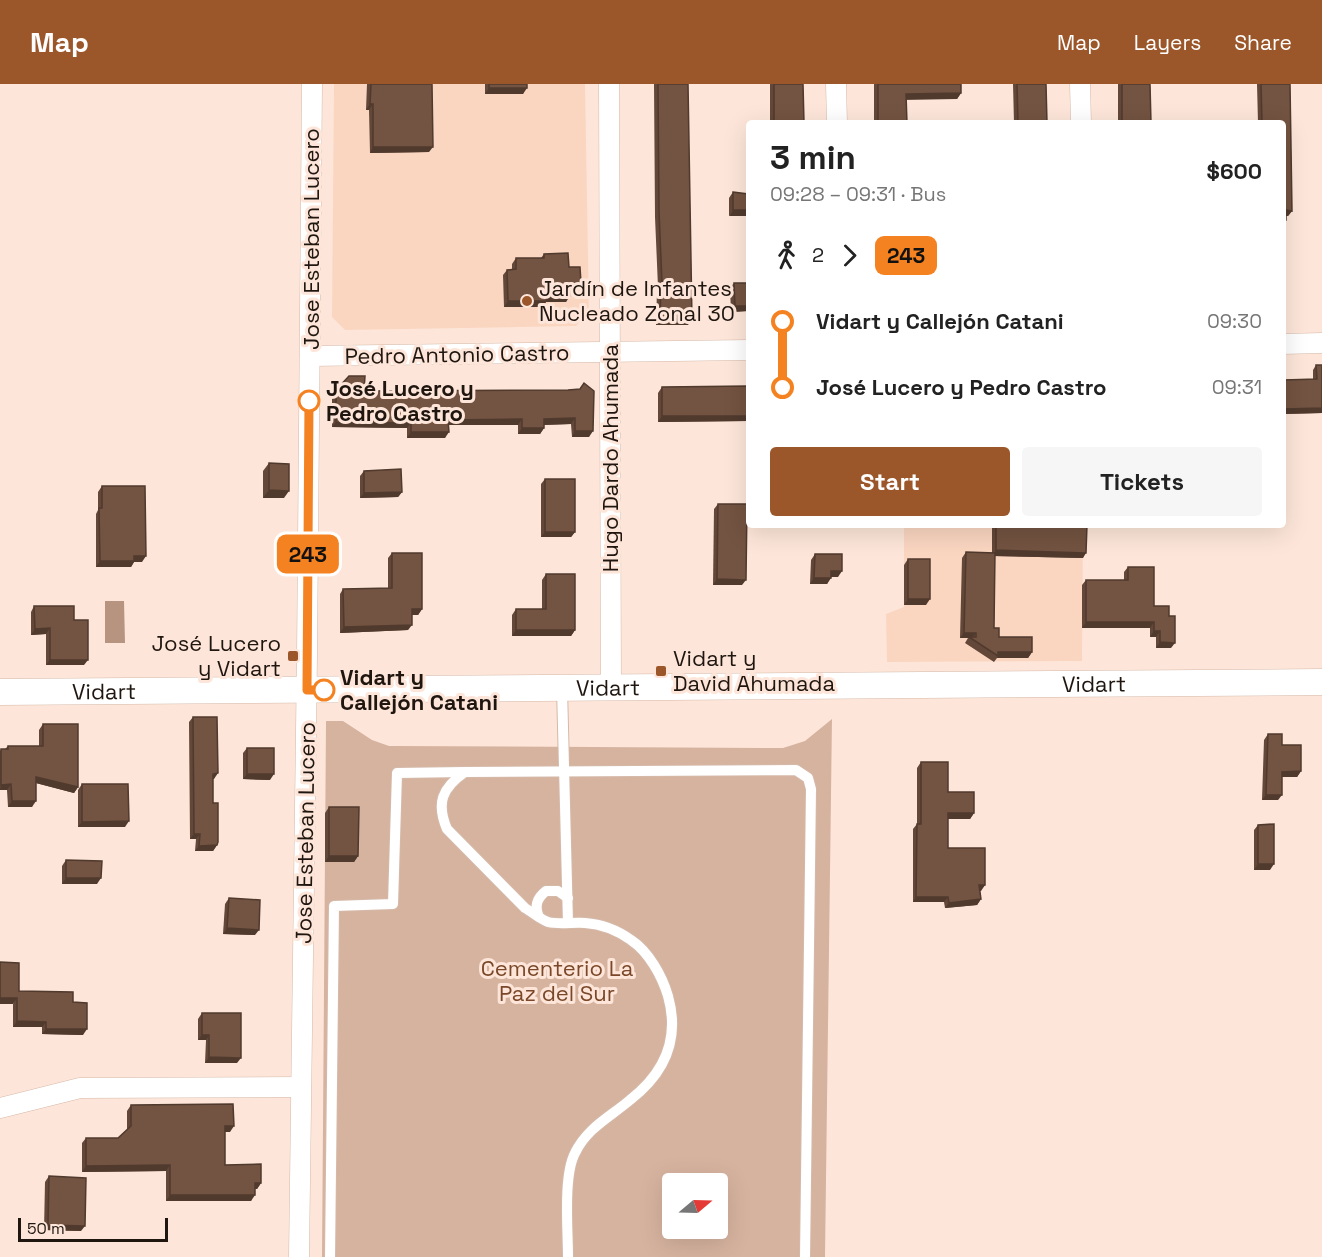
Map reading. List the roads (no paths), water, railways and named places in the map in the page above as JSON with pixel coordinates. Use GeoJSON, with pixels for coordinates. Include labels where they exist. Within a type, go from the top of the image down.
{"type":"FeatureCollection","features":[{"type":"Feature","properties":{"kind":"street","name":"Jose Esteban Lucero"},"geometry":{"type":"LineString","coordinates":[[299,1257],[312,84]]}},
{"type":"Feature","properties":{"kind":"street","name":"Hugo Dardo Ahumada"},"geometry":{"type":"LineString","coordinates":[[609,84],[611,688]]}},
{"type":"Feature","properties":{"kind":"street"},"geometry":{"type":"LineString","coordinates":[[836,84],[837,120]]}},
{"type":"Feature","properties":{"kind":"street"},"geometry":{"type":"LineString","coordinates":[[1080,84],[1081,120]]}},
{"type":"Feature","properties":{"kind":"street"},"geometry":{"type":"LineString","coordinates":[[1286,344],[1322,343]]}},
{"type":"Feature","properties":{"kind":"street","name":"Pedro Antonio Castro"},"geometry":{"type":"LineString","coordinates":[[310,356],[746,351]]}},
{"type":"Feature","properties":{"kind":"street","name":"Vidart"},"geometry":{"type":"LineString","coordinates":[[0,692],[1322,682]]}},
{"type":"Feature","properties":{"kind":"street"},"geometry":{"type":"LineString","coordinates":[[0,1108],[80,1088],[301,1087]]}},
{"type":"Feature","properties":{"kind":"lane"},"geometry":{"type":"LineString","coordinates":[[562,688],[568,923]]}},
{"type":"Feature","properties":{"kind":"lane"},"geometry":{"type":"LineString","coordinates":[[330,1257],[334,906],[393,904],[398,773],[796,770],[808,778],[811,789],[805,1257]]}},
{"type":"Feature","properties":{"kind":"lane"},"geometry":{"type":"LineString","coordinates":[[465,772],[455,780],[441,801],[441,814],[447,829],[525,908],[548,922],[585,922],[617,931],[634,942],[658,972],[673,1012],[672,1036],[666,1057],[657,1072],[630,1100],[594,1126],[573,1155],[568,1192],[567,1257]]}},
{"type":"Feature","properties":{"kind":"lane"},"geometry":{"type":"LineString","coordinates":[[539,916],[536,905],[538,899],[546,891],[558,891],[568,897]]}},
{"type":"Feature","properties":{"kind":"place","name":"Jardín de Infantes Nucleado Zonal 30"},"geometry":{"type":"Point","coordinates":[527,301]}},
{"type":"Feature","properties":{"kind":"place","name":"José Lucero y Pedro Castro"},"geometry":{"type":"Point","coordinates":[309,401]}},
{"type":"Feature","properties":{"kind":"place","name":"José Lucero y Vidart"},"geometry":{"type":"Point","coordinates":[293,656]}},
{"type":"Feature","properties":{"kind":"place","name":"Vidart y David Ahumada"},"geometry":{"type":"Point","coordinates":[661,671]}},
{"type":"Feature","properties":{"kind":"place","name":"Vidart y Callejón Catani"},"geometry":{"type":"Point","coordinates":[324,690]}},
{"type":"Feature","properties":{"kind":"park label","name":"Cementerio La Paz del Sur"},"geometry":{"type":"Point","coordinates":[557,980]}}]}
